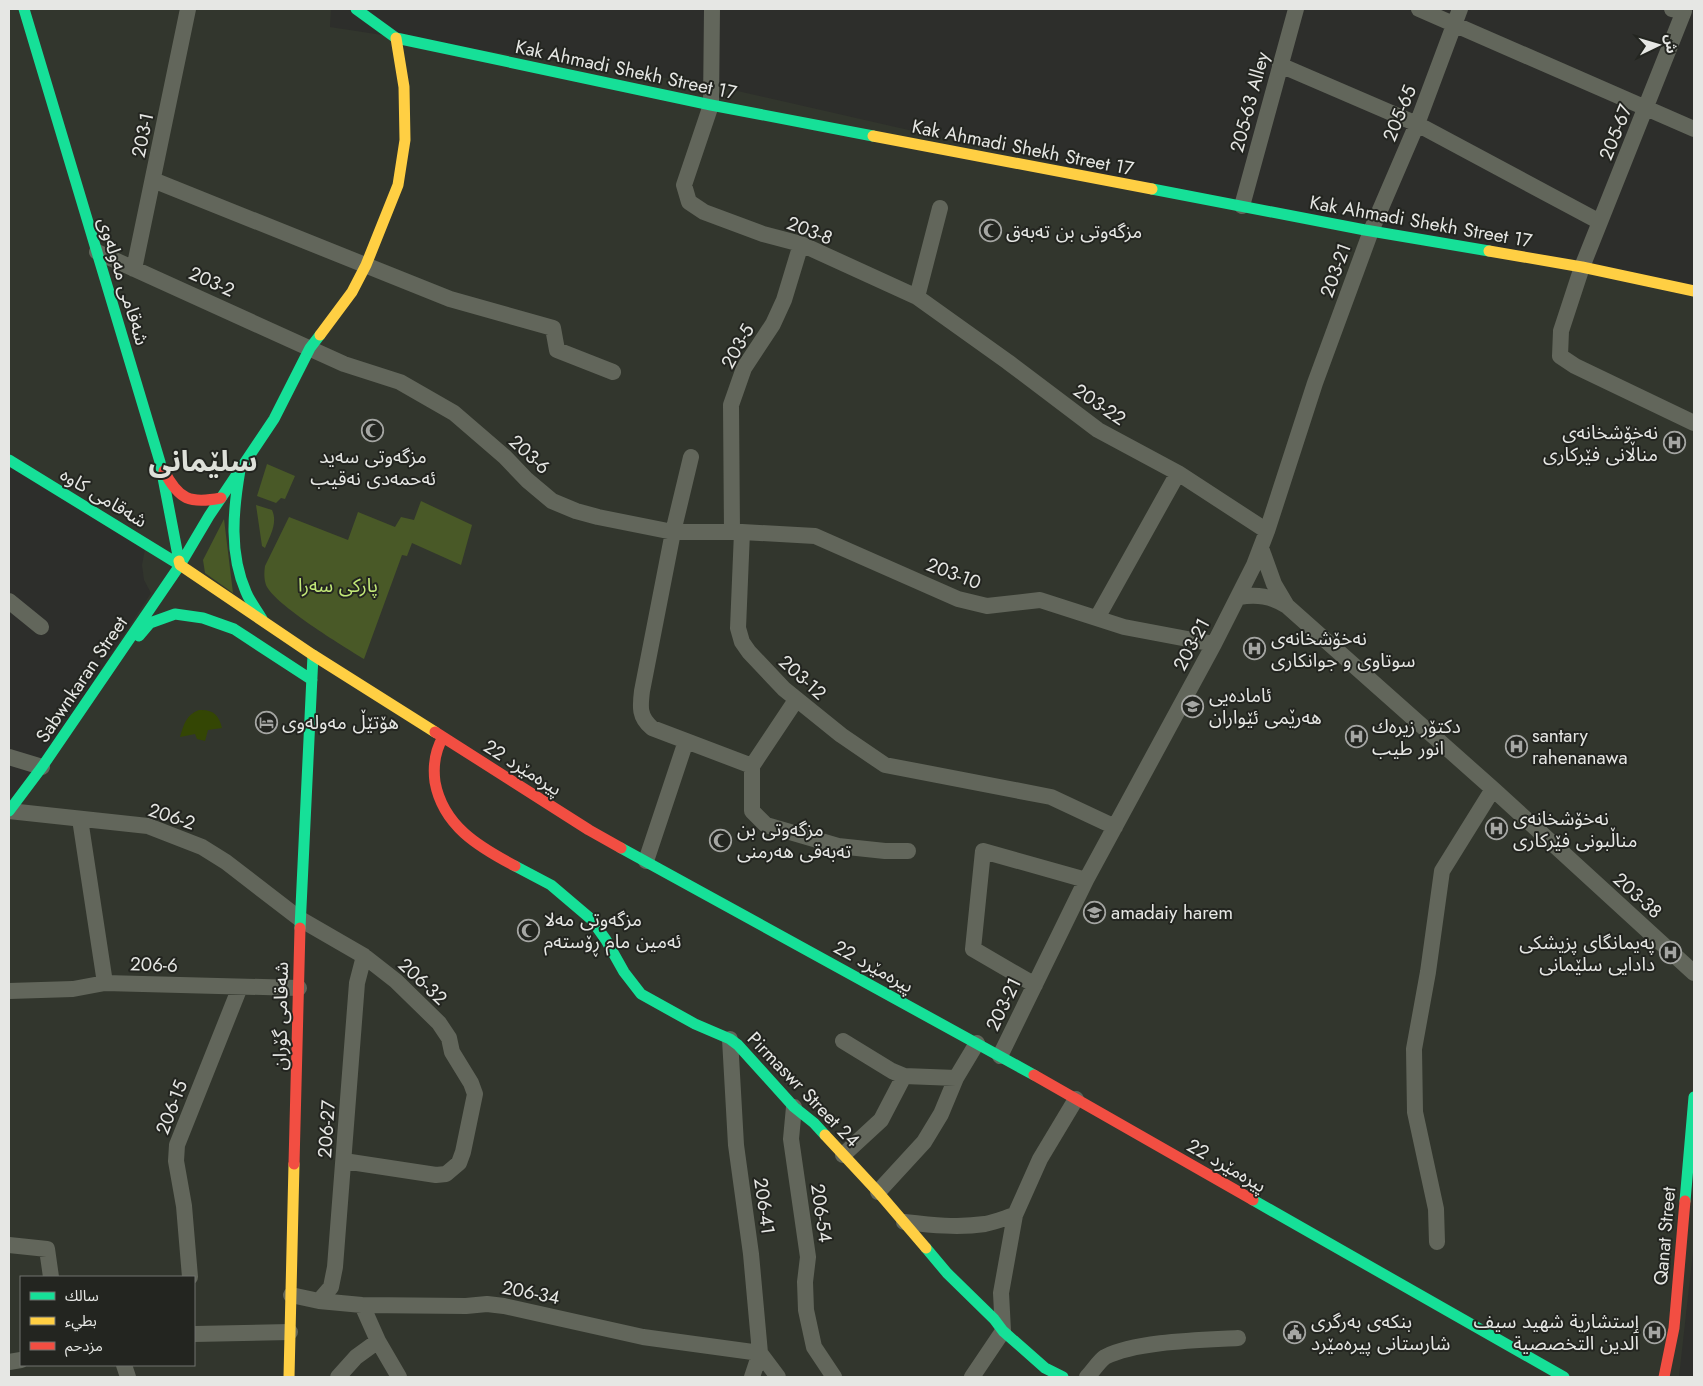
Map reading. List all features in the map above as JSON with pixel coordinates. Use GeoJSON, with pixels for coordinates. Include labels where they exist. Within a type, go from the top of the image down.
{"type":"FeatureCollection","features":[{"type":"Feature","properties":{"kind":"main road","name":"شەقامی مەولەوی"},"geometry":{"type":"LineString","coordinates":[[24,9],[160,462],[180,565]]}},
{"type":"Feature","properties":{"kind":"main road","name":"Kak Ahmadi Shekh Street 17"},"geometry":{"type":"LineString","coordinates":[[356,9],[396,38],[711,105],[1371,231],[1582,267],[1694,291]]}},
{"type":"Feature","properties":{"kind":"main road","name":"Sabwnkaran Street"},"geometry":{"type":"LineString","coordinates":[[9,811],[42,767],[180,565],[209,516],[274,419],[310,348],[352,292],[366,265],[398,185],[405,140],[404,87],[396,38]]}},
{"type":"Feature","properties":{"kind":"main road","name":"شەقامی کاوە"},"geometry":{"type":"LineString","coordinates":[[9,460],[180,565]]}},
{"type":"Feature","properties":{"kind":"main road"},"geometry":{"type":"LineString","coordinates":[[160,462],[175,491],[186,499],[208,501],[221,498]]}},
{"type":"Feature","properties":{"kind":"main road"},"geometry":{"type":"LineString","coordinates":[[240,470],[234,523],[238,570],[246,592],[265,624]]}},
{"type":"Feature","properties":{"kind":"main road","name":"22 پیرەمێرد"},"geometry":{"type":"LineString","coordinates":[[180,565],[265,624],[589,830],[977,1043],[1564,1377]]}},
{"type":"Feature","properties":{"kind":"main road"},"geometry":{"type":"LineString","coordinates":[[107,673],[150,624],[175,614],[203,618],[234,629],[312,680]]}},
{"type":"Feature","properties":{"kind":"main road","name":"شەقامی گۆران"},"geometry":{"type":"LineString","coordinates":[[289,1377],[300,919],[313,655]]}},
{"type":"Feature","properties":{"kind":"main road","name":"Pirmaswr Street 24"},"geometry":{"type":"LineString","coordinates":[[443,737],[439,744],[433,769],[438,797],[450,818],[468,837],[490,852],[551,885],[591,919],[606,940],[624,972],[642,994],[695,1024],[730,1039],[738,1045],[794,1107],[814,1124],[878,1192],[947,1273],[994,1319],[1003,1331],[1045,1368],[1063,1377]]}},
{"type":"Feature","properties":{"kind":"main road","name":"Qanat Street"},"geometry":{"type":"LineString","coordinates":[[1664,1377],[1674,1328],[1691,1153],[1694,1097]]}},
{"type":"Feature","properties":{"kind":"main road"},"geometry":{"type":"LineString","coordinates":[[1653,1377],[1664,1341],[1668,1333],[1674,1328]]}},
{"type":"Feature","properties":{"kind":"street","name":"203-1"},"geometry":{"type":"LineString","coordinates":[[134,268],[188,9]]}},
{"type":"Feature","properties":{"kind":"street"},"geometry":{"type":"LineString","coordinates":[[711,105],[712,9]]}},
{"type":"Feature","properties":{"kind":"street","name":"205-63 Alley"},"geometry":{"type":"LineString","coordinates":[[1242,206],[1296,9]]}},
{"type":"Feature","properties":{"kind":"street"},"geometry":{"type":"LineString","coordinates":[[1419,9],[1694,129]]}},
{"type":"Feature","properties":{"kind":"street","name":"205-65"},"geometry":{"type":"LineString","coordinates":[[1371,231],[1417,124],[1460,9]]}},
{"type":"Feature","properties":{"kind":"street","name":"205-67"},"geometry":{"type":"LineString","coordinates":[[1683,13],[1582,267],[1562,331],[1560,356],[1575,366],[1694,423]]}},
{"type":"Feature","properties":{"kind":"street"},"geometry":{"type":"LineString","coordinates":[[1280,65],[1417,124],[1600,222]]}},
{"type":"Feature","properties":{"kind":"street","name":"203-8"},"geometry":{"type":"LineString","coordinates":[[711,105],[684,184],[689,202],[704,212],[746,228],[800,244],[917,298]]}},
{"type":"Feature","properties":{"kind":"street"},"geometry":{"type":"LineString","coordinates":[[153,180],[450,299],[553,328],[557,350],[613,372]]}},
{"type":"Feature","properties":{"kind":"street"},"geometry":{"type":"LineString","coordinates":[[917,298],[940,208]]}},
{"type":"Feature","properties":{"kind":"street","name":"203-21"},"geometry":{"type":"LineString","coordinates":[[1000,1056],[1086,880],[1239,597],[1261,548],[1312,392],[1371,231]]}},
{"type":"Feature","properties":{"kind":"street","name":"203-5"},"geometry":{"type":"LineString","coordinates":[[737,532],[731,405],[744,368],[773,324],[784,300],[800,244]]}},
{"type":"Feature","properties":{"kind":"street","name":"203-2"},"geometry":{"type":"LineString","coordinates":[[97,252],[310,348]]}},
{"type":"Feature","properties":{"kind":"street","name":"203-22"},"geometry":{"type":"LineString","coordinates":[[917,298],[1008,362],[1098,430],[1178,473],[1267,531]]}},
{"type":"Feature","properties":{"kind":"street","name":"203-6"},"geometry":{"type":"LineString","coordinates":[[310,348],[344,364],[400,382],[454,413],[552,501],[576,511],[598,517],[673,532],[737,532]]}},
{"type":"Feature","properties":{"kind":"street"},"geometry":{"type":"LineString","coordinates":[[691,457],[673,532],[640,704],[644,722],[652,728],[752,766]]}},
{"type":"Feature","properties":{"kind":"street"},"geometry":{"type":"LineString","coordinates":[[1097,618],[1178,473]]}},
{"type":"Feature","properties":{"kind":"street","name":"203-10"},"geometry":{"type":"LineString","coordinates":[[737,532],[815,536],[958,598],[987,606],[1040,600],[1124,627],[1214,644]]}},
{"type":"Feature","properties":{"kind":"street","name":"203-12"},"geometry":{"type":"LineString","coordinates":[[737,532],[738,628],[742,642],[763,668],[796,700],[866,754],[884,765],[1051,797],[1116,827]]}},
{"type":"Feature","properties":{"kind":"street","name":"203-38"},"geometry":{"type":"LineString","coordinates":[[1261,548],[1274,584],[1286,606]]}},
{"type":"Feature","properties":{"kind":"street","name":"203-38"},"geometry":{"type":"LineString","coordinates":[[1239,597],[1268,597],[1286,606],[1493,790],[1694,973]]}},
{"type":"Feature","properties":{"kind":"street"},"geometry":{"type":"LineString","coordinates":[[9,601],[41,627]]}},
{"type":"Feature","properties":{"kind":"street"},"geometry":{"type":"LineString","coordinates":[[796,700],[752,766],[752,811],[766,825],[838,846],[886,851],[908,851]]}},
{"type":"Feature","properties":{"kind":"street"},"geometry":{"type":"LineString","coordinates":[[646,861],[686,741]]}},
{"type":"Feature","properties":{"kind":"street"},"geometry":{"type":"LineString","coordinates":[[9,757],[42,767]]}},
{"type":"Feature","properties":{"kind":"street"},"geometry":{"type":"LineString","coordinates":[[1437,1242],[1436,1209],[1415,1112],[1414,1049],[1428,972],[1442,871],[1493,790]]}},
{"type":"Feature","properties":{"kind":"street","name":"206-2"},"geometry":{"type":"LineString","coordinates":[[9,811],[148,826],[202,847],[226,862],[300,919]]}},
{"type":"Feature","properties":{"kind":"street"},"geometry":{"type":"LineString","coordinates":[[80,819],[106,983]]}},
{"type":"Feature","properties":{"kind":"street"},"geometry":{"type":"LineString","coordinates":[[1035,985],[973,948],[983,851],[1086,880]]}},
{"type":"Feature","properties":{"kind":"street","name":"206-32"},"geometry":{"type":"LineString","coordinates":[[300,919],[364,956],[396,981],[439,1023],[449,1038],[452,1052],[471,1083],[475,1094],[463,1152],[459,1163],[446,1174],[436,1175],[344,1161]]}},
{"type":"Feature","properties":{"kind":"street","name":"206-27"},"geometry":{"type":"LineString","coordinates":[[318,1301],[331,1287],[335,1266],[357,983],[364,956]]}},
{"type":"Feature","properties":{"kind":"street","name":"206-6"},"geometry":{"type":"LineString","coordinates":[[9,991],[73,989],[106,983],[299,988]]}},
{"type":"Feature","properties":{"kind":"street","name":"206-15"},"geometry":{"type":"LineString","coordinates":[[190,1276],[184,1206],[176,1161],[177,1145],[240,987]]}},
{"type":"Feature","properties":{"kind":"street","name":"206-41"},"geometry":{"type":"LineString","coordinates":[[730,1039],[736,1145],[751,1254],[760,1353],[752,1377]]}},
{"type":"Feature","properties":{"kind":"street"},"geometry":{"type":"LineString","coordinates":[[843,1041],[892,1071],[904,1076],[956,1078]]}},
{"type":"Feature","properties":{"kind":"street"},"geometry":{"type":"LineString","coordinates":[[878,1192],[924,1142],[941,1114],[956,1078],[977,1043]]}},
{"type":"Feature","properties":{"kind":"street"},"geometry":{"type":"LineString","coordinates":[[842,1155],[881,1120],[904,1076]]}},
{"type":"Feature","properties":{"kind":"street"},"geometry":{"type":"LineString","coordinates":[[972,1377],[1003,1331],[1001,1292],[1015,1214],[1040,1158],[1076,1099]]}},
{"type":"Feature","properties":{"kind":"street","name":"206-54"},"geometry":{"type":"LineString","coordinates":[[794,1107],[791,1139],[808,1258],[804,1282],[806,1310],[814,1347],[834,1377]]}},
{"type":"Feature","properties":{"kind":"street"},"geometry":{"type":"LineString","coordinates":[[904,1222],[964,1226],[987,1224],[1015,1214]]}},
{"type":"Feature","properties":{"kind":"street"},"geometry":{"type":"LineString","coordinates":[[9,1245],[47,1249],[51,1276]]}},
{"type":"Feature","properties":{"kind":"street"},"geometry":{"type":"LineString","coordinates":[[1678,1282],[1694,1290]]}},
{"type":"Feature","properties":{"kind":"street","name":"206-34"},"geometry":{"type":"LineString","coordinates":[[291,1295],[318,1301],[362,1305],[466,1306],[486,1304],[504,1306],[642,1337],[760,1353]]}},
{"type":"Feature","properties":{"kind":"street"},"geometry":{"type":"LineString","coordinates":[[362,1305],[378,1341],[399,1377]]}},
{"type":"Feature","properties":{"kind":"street"},"geometry":{"type":"LineString","coordinates":[[195,1331],[290,1332]]}},
{"type":"Feature","properties":{"kind":"street"},"geometry":{"type":"LineString","coordinates":[[1088,1377],[1104,1358],[1132,1348],[1178,1342],[1238,1338]]}},
{"type":"Feature","properties":{"kind":"street"},"geometry":{"type":"LineString","coordinates":[[338,1377],[356,1357],[378,1341]]}},
{"type":"Feature","properties":{"kind":"street"},"geometry":{"type":"LineString","coordinates":[[760,1353],[778,1377]]}},
{"type":"Feature","properties":{"kind":"shaded area"},"geometry":{"type":"Polygon","coordinates":[[[9,9],[331,9],[330,27],[711,85],[1242,206],[1694,287],[1694,1243],[1679,1377],[9,1377],[9,811],[151,593],[144,580],[142,565],[145,549],[9,460],[9,9]]]}},
{"type":"Feature","properties":{"kind":"shaded area"},"geometry":{"type":"Polygon","coordinates":[[[199,710],[215,714],[222,728],[208,730],[205,741],[197,739],[195,734],[180,737],[188,717],[199,710]]]}},
{"type":"Feature","properties":{"kind":"green space"},"geometry":{"type":"Polygon","coordinates":[[[267,464],[295,476],[285,499],[281,498],[276,503],[257,496],[267,464]]]}},
{"type":"Feature","properties":{"kind":"green space","name":"پارکی سەرا"},"geometry":{"type":"Polygon","coordinates":[[[421,501],[472,525],[461,565],[412,543],[407,556],[402,555],[364,659],[295,614],[266,585],[264,576],[265,566],[289,517],[348,540],[358,512],[395,527],[401,517],[414,520],[421,501]]]}},
{"type":"Feature","properties":{"kind":"green space"},"geometry":{"type":"Polygon","coordinates":[[[256,505],[272,510],[274,515],[273,529],[265,548],[262,546],[256,505]]]}},
{"type":"Feature","properties":{"kind":"green space"},"geometry":{"type":"Polygon","coordinates":[[[224,519],[233,593],[205,573],[203,560],[224,519]]]}},
{"type":"Feature","properties":{"kind":"traffic: fast"},"geometry":{"type":"LineString","coordinates":[[24,9],[160,462],[179,561]]}},
{"type":"Feature","properties":{"kind":"traffic: fast"},"geometry":{"type":"LineString","coordinates":[[356,9],[396,38],[711,105],[873,136]]}},
{"type":"Feature","properties":{"kind":"traffic: fast"},"geometry":{"type":"LineString","coordinates":[[1152,189],[1365,230],[1489,251]]}},
{"type":"Feature","properties":{"kind":"traffic: fast"},"geometry":{"type":"LineString","coordinates":[[9,811],[42,767],[180,565],[209,516],[274,419],[310,348],[320,335]]}},
{"type":"Feature","properties":{"kind":"traffic: fast"},"geometry":{"type":"LineString","coordinates":[[9,460],[180,565]]}},
{"type":"Feature","properties":{"kind":"traffic: fast"},"geometry":{"type":"LineString","coordinates":[[240,470],[234,516],[237,562],[249,599],[262,619]]}},
{"type":"Feature","properties":{"kind":"traffic: fast"},"geometry":{"type":"LineString","coordinates":[[139,636],[150,623],[175,614],[203,618],[234,629],[312,680]]}},
{"type":"Feature","properties":{"kind":"traffic: fast"},"geometry":{"type":"LineString","coordinates":[[300,928],[313,655]]}},
{"type":"Feature","properties":{"kind":"traffic: fast"},"geometry":{"type":"LineString","coordinates":[[621,848],[1034,1075]]}},
{"type":"Feature","properties":{"kind":"traffic: fast"},"geometry":{"type":"LineString","coordinates":[[515,866],[551,885],[591,919],[606,940],[624,972],[641,994],[695,1024],[730,1039],[738,1045],[794,1107],[814,1123],[825,1135]]}},
{"type":"Feature","properties":{"kind":"traffic: fast"},"geometry":{"type":"LineString","coordinates":[[1685,1201],[1694,1097]]}},
{"type":"Feature","properties":{"kind":"traffic: fast"},"geometry":{"type":"LineString","coordinates":[[1253,1200],[1564,1377]]}},
{"type":"Feature","properties":{"kind":"traffic: fast"},"geometry":{"type":"LineString","coordinates":[[926,1248],[947,1273],[994,1319],[1003,1331],[1045,1368],[1063,1377]]}},
{"type":"Feature","properties":{"kind":"traffic: slow"},"geometry":{"type":"LineString","coordinates":[[320,335],[352,292],[366,265],[398,185],[405,140],[404,87],[396,38]]}},
{"type":"Feature","properties":{"kind":"traffic: slow"},"geometry":{"type":"LineString","coordinates":[[873,136],[1152,189]]}},
{"type":"Feature","properties":{"kind":"traffic: slow"},"geometry":{"type":"LineString","coordinates":[[1489,251],[1582,267],[1694,291]]}},
{"type":"Feature","properties":{"kind":"traffic: slow"},"geometry":{"type":"LineString","coordinates":[[179,561],[180,565],[313,655],[435,732]]}},
{"type":"Feature","properties":{"kind":"traffic: slow"},"geometry":{"type":"LineString","coordinates":[[825,1135],[878,1192],[926,1248]]}},
{"type":"Feature","properties":{"kind":"traffic: slow"},"geometry":{"type":"LineString","coordinates":[[289,1377],[294,1164]]}},
{"type":"Feature","properties":{"kind":"traffic: jam"},"geometry":{"type":"LineString","coordinates":[[164,471],[169,481],[186,498],[193,500],[221,498]]}},
{"type":"Feature","properties":{"kind":"traffic: jam"},"geometry":{"type":"LineString","coordinates":[[435,732],[589,830],[621,848]]}},
{"type":"Feature","properties":{"kind":"traffic: jam"},"geometry":{"type":"LineString","coordinates":[[443,737],[436,753],[434,776],[439,797],[446,811],[454,823],[476,843],[515,866]]}},
{"type":"Feature","properties":{"kind":"traffic: jam"},"geometry":{"type":"LineString","coordinates":[[294,1164],[300,928]]}},
{"type":"Feature","properties":{"kind":"traffic: jam"},"geometry":{"type":"LineString","coordinates":[[1034,1075],[1253,1200]]}},
{"type":"Feature","properties":{"kind":"traffic: jam"},"geometry":{"type":"LineString","coordinates":[[1664,1377],[1674,1328],[1685,1201]]}},
{"type":"Feature","properties":{"kind":"place","name":"مزگەوتی بن تەبەق"},"geometry":{"type":"Point","coordinates":[990,231]}},
{"type":"Feature","properties":{"kind":"place","name":"مزگەوتی سەید ئەحمەدی نەقیب"},"geometry":{"type":"Point","coordinates":[373,430]}},
{"type":"Feature","properties":{"kind":"place","name":"نەخۆشخانەی مناڵانی فێركاری"},"geometry":{"type":"Point","coordinates":[1674,443]}},
{"type":"Feature","properties":{"kind":"place","name":"نەخۆشخانەی سوتاوی و جوانکاری"},"geometry":{"type":"Point","coordinates":[1255,649]}},
{"type":"Feature","properties":{"kind":"place","name":"ئامادەیی ھەرێمی ئێواران"},"geometry":{"type":"Point","coordinates":[1193,706]}},
{"type":"Feature","properties":{"kind":"place","name":"هۆتێڵ مەولەوی"},"geometry":{"type":"Point","coordinates":[266,722]}},
{"type":"Feature","properties":{"kind":"place","name":"دکتۆر زیرەك انور طیب"},"geometry":{"type":"Point","coordinates":[1356,737]}},
{"type":"Feature","properties":{"kind":"place","name":"santary rahenanawa"},"geometry":{"type":"Point","coordinates":[1516,746]}},
{"type":"Feature","properties":{"kind":"place","name":"نەخۆشخانەی مناڵبونی فێرکاری"},"geometry":{"type":"Point","coordinates":[1497,829]}},
{"type":"Feature","properties":{"kind":"place","name":"مزگەوتی بن تەبەقی هەرمنی"},"geometry":{"type":"Point","coordinates":[721,840]}},
{"type":"Feature","properties":{"kind":"place","name":"amadaiy harem"},"geometry":{"type":"Point","coordinates":[1095,912]}},
{"type":"Feature","properties":{"kind":"place","name":"مزگەوتی مەلا ئەمین مام ڕۆستەم"},"geometry":{"type":"Point","coordinates":[528,930]}},
{"type":"Feature","properties":{"kind":"place","name":"پەیمانگای پزیشکی دادایی سلێمانی"},"geometry":{"type":"Point","coordinates":[1671,953]}},
{"type":"Feature","properties":{"kind":"place","name":"بنکەی بەرگری شارستانی پیرەمێرد"},"geometry":{"type":"Point","coordinates":[1295,1332]}},
{"type":"Feature","properties":{"kind":"place","name":"ٳستشارية شهيد سیف الدين التخصصية"},"geometry":{"type":"Point","coordinates":[1655,1332]}},
{"type":"Feature","properties":{"kind":"district","name":"سلێمانی"},"geometry":{"type":"Point","coordinates":[203,461]}}]}
